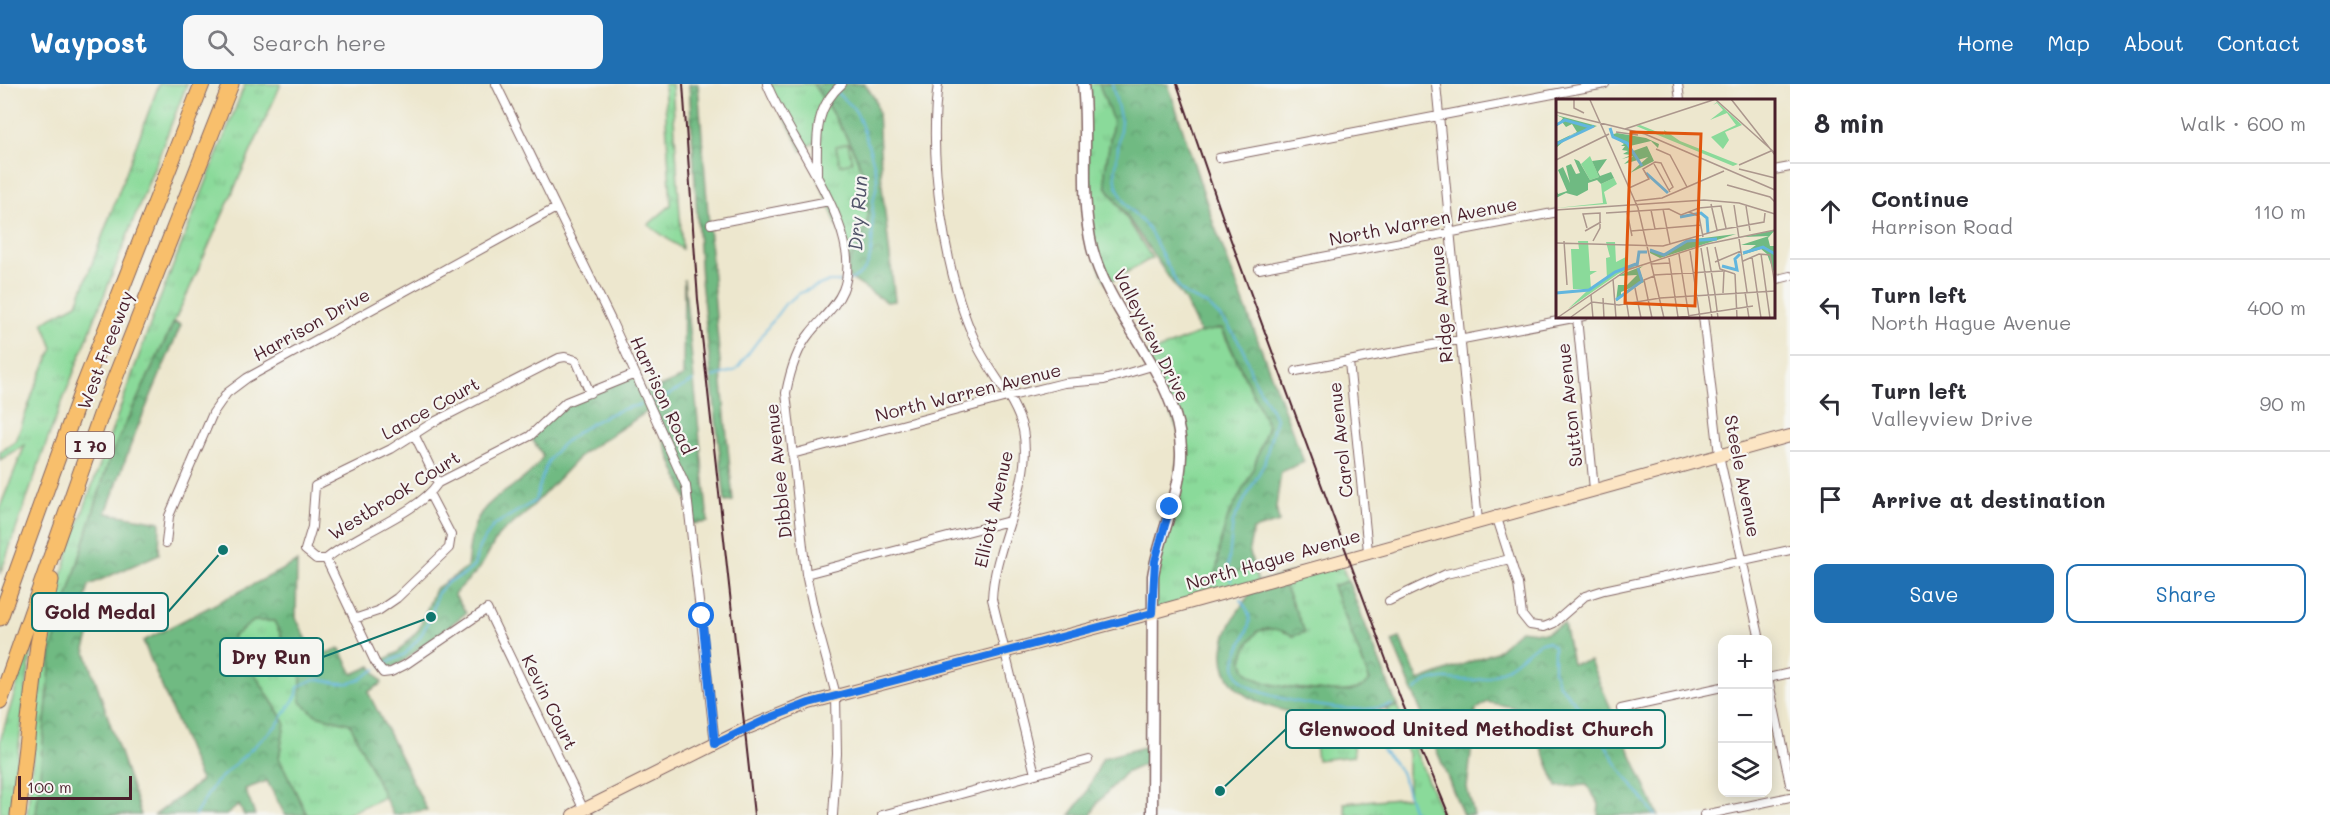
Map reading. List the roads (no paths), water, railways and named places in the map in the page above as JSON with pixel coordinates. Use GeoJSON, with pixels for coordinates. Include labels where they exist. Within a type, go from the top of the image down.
{"type":"FeatureCollection","features":[{"type":"Feature","properties":{"kind":"highway","name":"West Freeway"},"geometry":{"type":"LineString","coordinates":[[0,618],[80,396],[202,84]]}},
{"type":"Feature","properties":{"kind":"highway","name":"West Freeway"},"geometry":{"type":"LineString","coordinates":[[0,702],[85,458],[231,84]]}},
{"type":"Feature","properties":{"kind":"highway"},"geometry":{"type":"LineString","coordinates":[[18,815],[37,654],[47,596],[85,458]]}},
{"type":"Feature","properties":{"kind":"main road","name":"North Hague Avenue"},"geometry":{"type":"LineString","coordinates":[[578,812],[778,714],[836,695],[1152,613],[1368,551],[1790,436]]}},
{"type":"Feature","properties":{"kind":"street","name":"Harrison Road"},"geometry":{"type":"LineString","coordinates":[[496,84],[686,486],[715,744]]}},
{"type":"Feature","properties":{"kind":"street","name":"Dibblee Avenue"},"geometry":{"type":"LineString","coordinates":[[767,84],[779,113],[817,175],[829,201],[844,243],[847,276],[838,301],[807,336],[790,370],[786,393],[806,574],[836,695],[837,754],[833,815]]}},
{"type":"Feature","properties":{"kind":"street","name":"Elliott Avenue"},"geometry":{"type":"LineString","coordinates":[[938,84],[935,134],[940,204],[952,278],[977,346],[1019,416],[1025,458],[992,589],[994,610],[1035,774]]}},
{"type":"Feature","properties":{"kind":"street","name":"Valleyview Drive"},"geometry":{"type":"LineString","coordinates":[[1083,84],[1086,130],[1085,194],[1093,251],[1106,284],[1152,366],[1176,417],[1181,451],[1178,480],[1158,546],[1153,576],[1152,815]]}},
{"type":"Feature","properties":{"kind":"street","name":"Ridge Avenue"},"geometry":{"type":"LineString","coordinates":[[1437,84],[1478,521]]}},
{"type":"Feature","properties":{"kind":"street"},"geometry":{"type":"LineString","coordinates":[[1219,158],[1605,84]]}},
{"type":"Feature","properties":{"kind":"street"},"geometry":{"type":"LineString","coordinates":[[1678,84],[1680,99]]}},
{"type":"Feature","properties":{"kind":"street"},"geometry":{"type":"LineString","coordinates":[[817,175],[816,141],[819,117],[837,89]]}},
{"type":"Feature","properties":{"kind":"street"},"geometry":{"type":"LineString","coordinates":[[1775,170],[1790,167]]}},
{"type":"Feature","properties":{"kind":"street"},"geometry":{"type":"LineString","coordinates":[[711,225],[829,201]]}},
{"type":"Feature","properties":{"kind":"street","name":"Harrison Drive"},"geometry":{"type":"LineString","coordinates":[[166,543],[169,516],[213,413],[227,393],[254,374],[556,208]]}},
{"type":"Feature","properties":{"kind":"street","name":"North Warren Avenue"},"geometry":{"type":"LineString","coordinates":[[1259,269],[1556,212]]}},
{"type":"Feature","properties":{"kind":"street"},"geometry":{"type":"LineString","coordinates":[[1775,280],[1790,276]]}},
{"type":"Feature","properties":{"kind":"street"},"geometry":{"type":"LineString","coordinates":[[1296,371],[1575,318]]}},
{"type":"Feature","properties":{"kind":"street","name":"Sutton Avenue"},"geometry":{"type":"LineString","coordinates":[[1580,318],[1594,489]]}},
{"type":"Feature","properties":{"kind":"street","name":"Steele Avenue"},"geometry":{"type":"LineString","coordinates":[[1702,318],[1719,455],[1759,635]]}},
{"type":"Feature","properties":{"kind":"street","name":"Lance Court"},"geometry":{"type":"LineString","coordinates":[[326,559],[316,559],[305,550],[312,527],[315,486],[391,449],[414,434],[559,358],[576,360],[590,393]]}},
{"type":"Feature","properties":{"kind":"street","name":"Carol Avenue"},"geometry":{"type":"LineString","coordinates":[[1348,362],[1368,551]]}},
{"type":"Feature","properties":{"kind":"street","name":"North Warren Avenue"},"geometry":{"type":"LineString","coordinates":[[792,454],[1064,383],[1104,380],[1152,366]]}},
{"type":"Feature","properties":{"kind":"street","name":"Westbrook Court"},"geometry":{"type":"LineString","coordinates":[[326,559],[430,495],[438,483],[530,436],[566,402],[635,374]]}},
{"type":"Feature","properties":{"kind":"street"},"geometry":{"type":"LineString","coordinates":[[414,434],[438,483]]}},
{"type":"Feature","properties":{"kind":"street"},"geometry":{"type":"LineString","coordinates":[[326,559],[354,619],[378,611],[398,598],[449,548],[451,535],[430,495]]}},
{"type":"Feature","properties":{"kind":"street"},"geometry":{"type":"LineString","coordinates":[[1496,516],[1518,584],[1522,615],[1534,627],[1554,624],[1585,596],[1604,590],[1790,550]]}},
{"type":"Feature","properties":{"kind":"street"},"geometry":{"type":"LineString","coordinates":[[806,574],[1009,521]]}},
{"type":"Feature","properties":{"kind":"street"},"geometry":{"type":"LineString","coordinates":[[1389,601],[1446,573],[1510,559]]}},
{"type":"Feature","properties":{"kind":"street","name":"Kevin Court"},"geometry":{"type":"LineString","coordinates":[[354,619],[375,662],[383,672],[391,672],[405,666],[486,609],[578,812]]}},
{"type":"Feature","properties":{"kind":"street"},"geometry":{"type":"LineString","coordinates":[[1772,677],[1790,673]]}},
{"type":"Feature","properties":{"kind":"street"},"geometry":{"type":"LineString","coordinates":[[1622,709],[1718,688]]}},
{"type":"Feature","properties":{"kind":"street"},"geometry":{"type":"LineString","coordinates":[[1769,689],[1790,784]]}},
{"type":"Feature","properties":{"kind":"street"},"geometry":{"type":"LineString","coordinates":[[882,815],[1088,760]]}},
{"type":"Feature","properties":{"kind":"street"},"geometry":{"type":"LineString","coordinates":[[1704,815],[1790,796]]}},
{"type":"Feature","properties":{"kind":"waterway"},"geometry":{"type":"LineString","coordinates":[[1112,84],[1121,121],[1115,175],[1117,187],[1127,206],[1149,229],[1179,288],[1188,296],[1208,305],[1227,324],[1243,348],[1252,376],[1276,418],[1264,464],[1233,521],[1228,569],[1231,581]]}},
{"type":"Feature","properties":{"kind":"waterway","name":"Dry Run"},"geometry":{"type":"LineString","coordinates":[[837,93],[856,112],[877,178],[872,215],[872,250],[869,260],[865,270],[857,277],[846,281]]}},
{"type":"Feature","properties":{"kind":"waterway","name":"Dry Run"},"geometry":{"type":"LineString","coordinates":[[713,377],[736,370],[785,304],[800,293],[827,282],[841,282]]}},
{"type":"Feature","properties":{"kind":"waterway","name":"Dry Run"},"geometry":{"type":"LineString","coordinates":[[656,402],[693,381]]}},
{"type":"Feature","properties":{"kind":"waterway","name":"Dry Run"},"geometry":{"type":"LineString","coordinates":[[381,666],[405,654],[420,637],[431,617],[437,594],[448,582],[464,575],[474,566],[479,547],[494,525],[535,501],[547,464],[563,444],[602,418],[641,405]]}},
{"type":"Feature","properties":{"kind":"waterway"},"geometry":{"type":"LineString","coordinates":[[1240,600],[1250,620],[1236,656],[1235,666],[1238,676],[1245,684],[1292,701],[1329,707],[1364,709],[1392,705]]}},
{"type":"Feature","properties":{"kind":"waterway"},"geometry":{"type":"LineString","coordinates":[[1416,690],[1431,680],[1473,680],[1490,677],[1505,669],[1541,642],[1548,642],[1554,646],[1554,672],[1558,683],[1592,722],[1620,769],[1655,815]]}},
{"type":"Feature","properties":{"kind":"waterway","name":"Dry Run"},"geometry":{"type":"LineString","coordinates":[[195,815],[214,784],[277,725],[297,695],[298,687],[320,679],[335,683],[350,683],[376,669]]}},
{"type":"Feature","properties":{"kind":"waterway"},"geometry":{"type":"LineString","coordinates":[[1371,709],[1372,722],[1382,749],[1401,772],[1415,815]]}},
{"type":"Feature","properties":{"kind":"railway"},"geometry":{"type":"LineString","coordinates":[[683,84],[698,300],[754,815]]}},
{"type":"Feature","properties":{"kind":"railway"},"geometry":{"type":"LineString","coordinates":[[1177,84],[1225,224],[1401,700],[1449,815]]}},
{"type":"Feature","properties":{"kind":"place","name":"Gold Medal"},"geometry":{"type":"Point","coordinates":[223,550]}},
{"type":"Feature","properties":{"kind":"place","name":"Dry Run"},"geometry":{"type":"Point","coordinates":[431,617]}},
{"type":"Feature","properties":{"kind":"place","name":"Glenwood United Methodist Church"},"geometry":{"type":"Point","coordinates":[1220,791]}}]}
